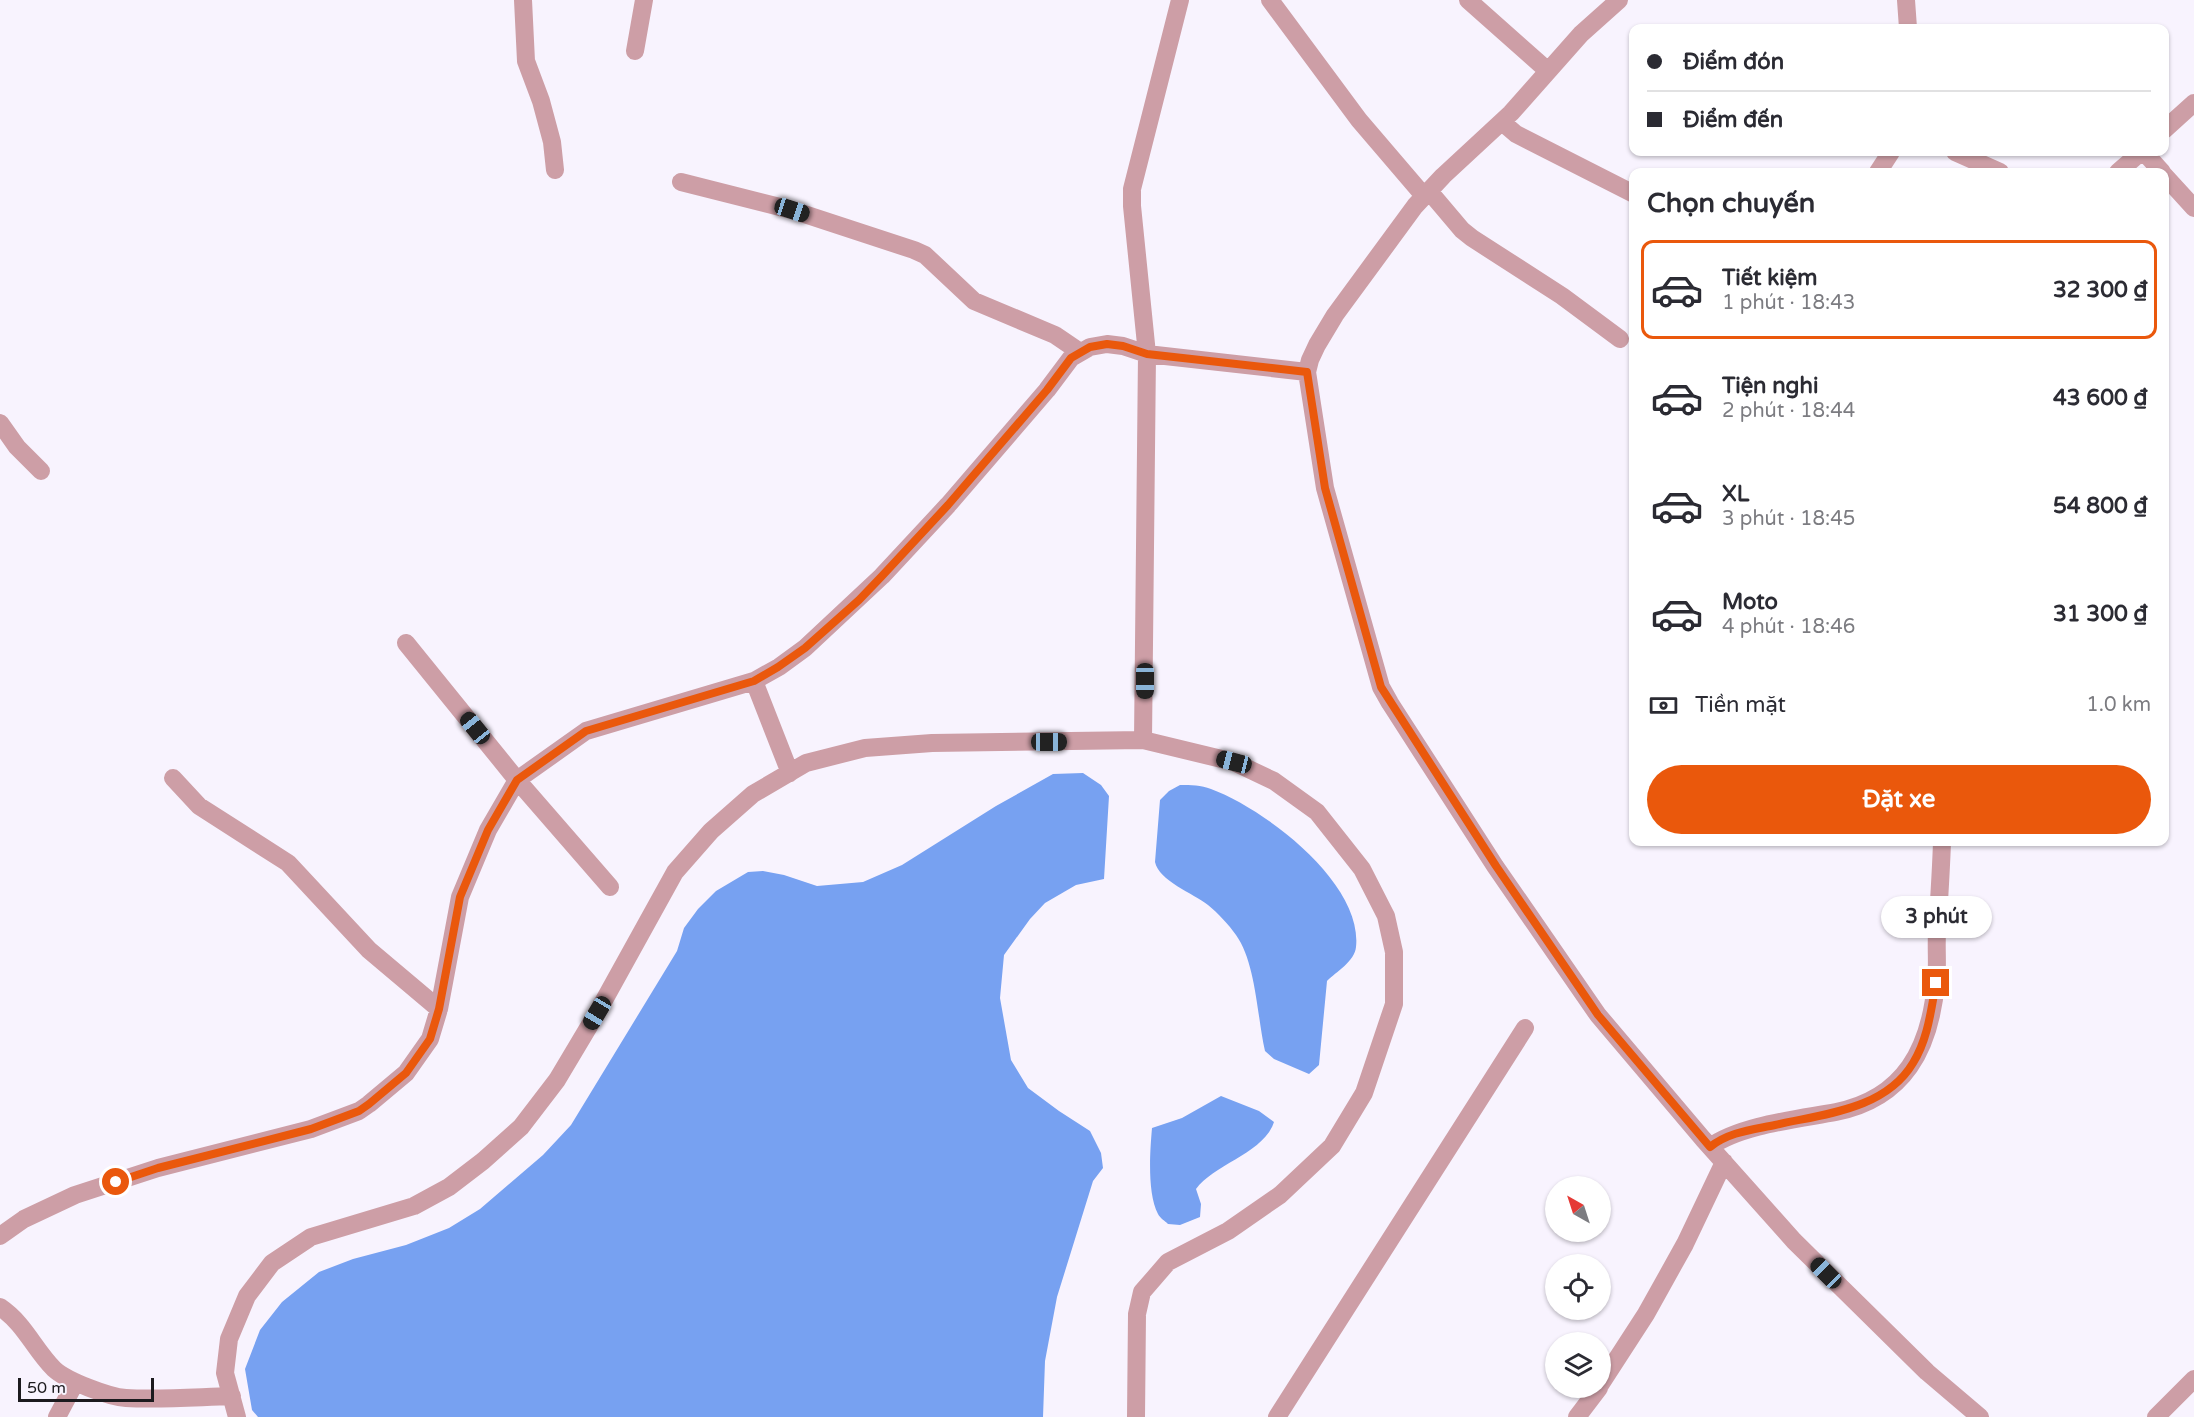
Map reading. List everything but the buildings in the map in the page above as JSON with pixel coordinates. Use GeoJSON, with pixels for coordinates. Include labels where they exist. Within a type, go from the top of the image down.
{"type":"FeatureCollection","features":[{"type":"Feature","properties":{"kind":"street"},"geometry":{"type":"LineString","coordinates":[[523,0],[526,61],[541,101],[552,142],[555,170]]}},
{"type":"Feature","properties":{"kind":"street"},"geometry":{"type":"LineString","coordinates":[[635,51],[644,0]]}},
{"type":"Feature","properties":{"kind":"street"},"geometry":{"type":"LineString","coordinates":[[1143,740],[1147,354],[1132,189],[1180,0]]}},
{"type":"Feature","properties":{"kind":"street"},"geometry":{"type":"LineString","coordinates":[[1270,0],[1359,120],[1462,230],[1562,296],[1620,339]]}},
{"type":"Feature","properties":{"kind":"street"},"geometry":{"type":"LineString","coordinates":[[1468,0],[1548,71]]}},
{"type":"Feature","properties":{"kind":"street"},"geometry":{"type":"LineString","coordinates":[[1619,0],[1581,34],[1502,122],[1426,194],[1335,315],[1317,345],[1307,372],[1325,488],[1381,687],[1496,866],[1598,1015],[1710,1147],[1802,1249],[1927,1372],[1980,1417]]}},
{"type":"Feature","properties":{"kind":"street"},"geometry":{"type":"LineString","coordinates":[[1906,0],[1908,24]]}},
{"type":"Feature","properties":{"kind":"street"},"geometry":{"type":"LineString","coordinates":[[2169,126],[2194,103]]}},
{"type":"Feature","properties":{"kind":"street"},"geometry":{"type":"LineString","coordinates":[[1502,122],[1516,134],[1629,191]]}},
{"type":"Feature","properties":{"kind":"street"},"geometry":{"type":"LineString","coordinates":[[1964,156],[1991,168]]}},
{"type":"Feature","properties":{"kind":"street"},"geometry":{"type":"LineString","coordinates":[[2123,168],[2137,156]]}},
{"type":"Feature","properties":{"kind":"street"},"geometry":{"type":"LineString","coordinates":[[2146,156],[2157,168]]}},
{"type":"Feature","properties":{"kind":"street"},"geometry":{"type":"LineString","coordinates":[[2169,181],[2194,208]]}},
{"type":"Feature","properties":{"kind":"street"},"geometry":{"type":"LineString","coordinates":[[681,182],[792,210],[914,250],[925,255],[974,301],[1056,335],[1080,352]]}},
{"type":"Feature","properties":{"kind":"street"},"geometry":{"type":"LineString","coordinates":[[0,1236],[24,1219],[75,1195],[158,1168],[311,1129],[359,1111],[406,1073],[430,1039],[439,1009],[460,897],[488,830],[517,780],[586,731],[754,681],[805,648],[859,600],[948,505],[1047,390],[1071,358],[1080,352],[1090,347],[1107,344],[1123,346],[1147,354],[1307,372]]}},
{"type":"Feature","properties":{"kind":"street"},"geometry":{"type":"LineString","coordinates":[[0,423],[17,447],[41,471]]}},
{"type":"Feature","properties":{"kind":"street"},"geometry":{"type":"LineString","coordinates":[[406,643],[517,780],[610,887]]}},
{"type":"Feature","properties":{"kind":"street"},"geometry":{"type":"LineString","coordinates":[[754,681],[790,773]]}},
{"type":"Feature","properties":{"kind":"street"},"geometry":{"type":"LineString","coordinates":[[237,1417],[225,1373],[229,1339],[247,1296],[272,1263],[311,1237],[414,1206],[449,1187],[521,1127],[557,1080],[675,872],[711,831],[753,794],[806,763],[865,747],[932,743],[1143,740],[1234,762],[1274,781],[1317,812],[1362,869],[1386,916],[1394,952],[1394,1005],[1364,1093],[1332,1146],[1280,1195],[1228,1231],[1168,1262],[1142,1292],[1137,1314],[1136,1417]]}},
{"type":"Feature","properties":{"kind":"street"},"geometry":{"type":"LineString","coordinates":[[173,778],[199,806],[288,863],[369,950],[439,1009]]}},
{"type":"Feature","properties":{"kind":"street"},"geometry":{"type":"LineString","coordinates":[[1710,1147],[1731,1134],[1863,1104],[1879,1096],[1907,1073],[1922,1044],[1936,983],[1942,846]]}},
{"type":"Feature","properties":{"kind":"street"},"geometry":{"type":"LineString","coordinates":[[1277,1417],[1525,1028]]}},
{"type":"Feature","properties":{"kind":"street"},"geometry":{"type":"LineString","coordinates":[[1611,1369],[1646,1314],[1685,1244],[1724,1162]]}},
{"type":"Feature","properties":{"kind":"street"},"geometry":{"type":"LineString","coordinates":[[0,1307],[21,1324],[55,1369],[75,1383],[123,1398],[232,1396]]}},
{"type":"Feature","properties":{"kind":"street"},"geometry":{"type":"LineString","coordinates":[[2156,1417],[2194,1379]]}},
{"type":"Feature","properties":{"kind":"street"},"geometry":{"type":"LineString","coordinates":[[57,1417],[75,1383]]}},
{"type":"Feature","properties":{"kind":"street"},"geometry":{"type":"LineString","coordinates":[[1577,1417],[1591,1398]]}},
{"type":"Feature","properties":{"kind":"water"},"geometry":{"type":"Polygon","coordinates":[[[1083,773],[1101,785],[1109,796],[1104,879],[1076,885],[1045,903],[1030,919],[1004,955],[1000,998],[1011,1060],[1028,1088],[1090,1131],[1101,1153],[1103,1168],[1093,1181],[1057,1297],[1045,1361],[1043,1417],[258,1417],[252,1410],[245,1369],[260,1330],[282,1302],[319,1272],[353,1259],[406,1245],[449,1228],[480,1209],[543,1155],[571,1125],[677,951],[684,928],[698,909],[716,891],[748,872],[763,871],[817,886],[863,882],[902,865],[996,806],[1053,774],[1083,773]]]}},
{"type":"Feature","properties":{"kind":"water"},"geometry":{"type":"Polygon","coordinates":[[[1180,785],[1211,789],[1257,813],[1306,852],[1327,874],[1344,898],[1354,923],[1356,947],[1349,962],[1327,981],[1319,1065],[1309,1074],[1274,1059],[1265,1051],[1248,960],[1233,931],[1212,908],[1170,881],[1158,869],[1155,862],[1160,800],[1180,785]]]}},
{"type":"Feature","properties":{"kind":"water"},"geometry":{"type":"Polygon","coordinates":[[[1221,1096],[1259,1111],[1274,1122],[1269,1133],[1260,1142],[1214,1172],[1196,1189],[1201,1204],[1200,1217],[1180,1225],[1168,1224],[1158,1214],[1152,1195],[1150,1172],[1152,1128],[1182,1118],[1221,1096]]]}},
{"type":"Feature","properties":{"kind":"route"},"geometry":{"type":"LineString","coordinates":[[116,1182],[158,1168],[311,1129],[359,1111],[406,1073],[430,1039],[439,1009],[460,897],[488,830],[517,780],[586,731],[754,681],[805,648],[859,600],[948,505],[1047,390],[1071,358],[1090,347],[1107,344],[1123,346],[1147,354],[1307,372],[1325,488],[1381,687],[1496,866],[1598,1015],[1710,1147],[1731,1134],[1842,1110],[1863,1104],[1879,1096],[1900,1080],[1914,1061],[1928,1023],[1936,983]]}}]}
